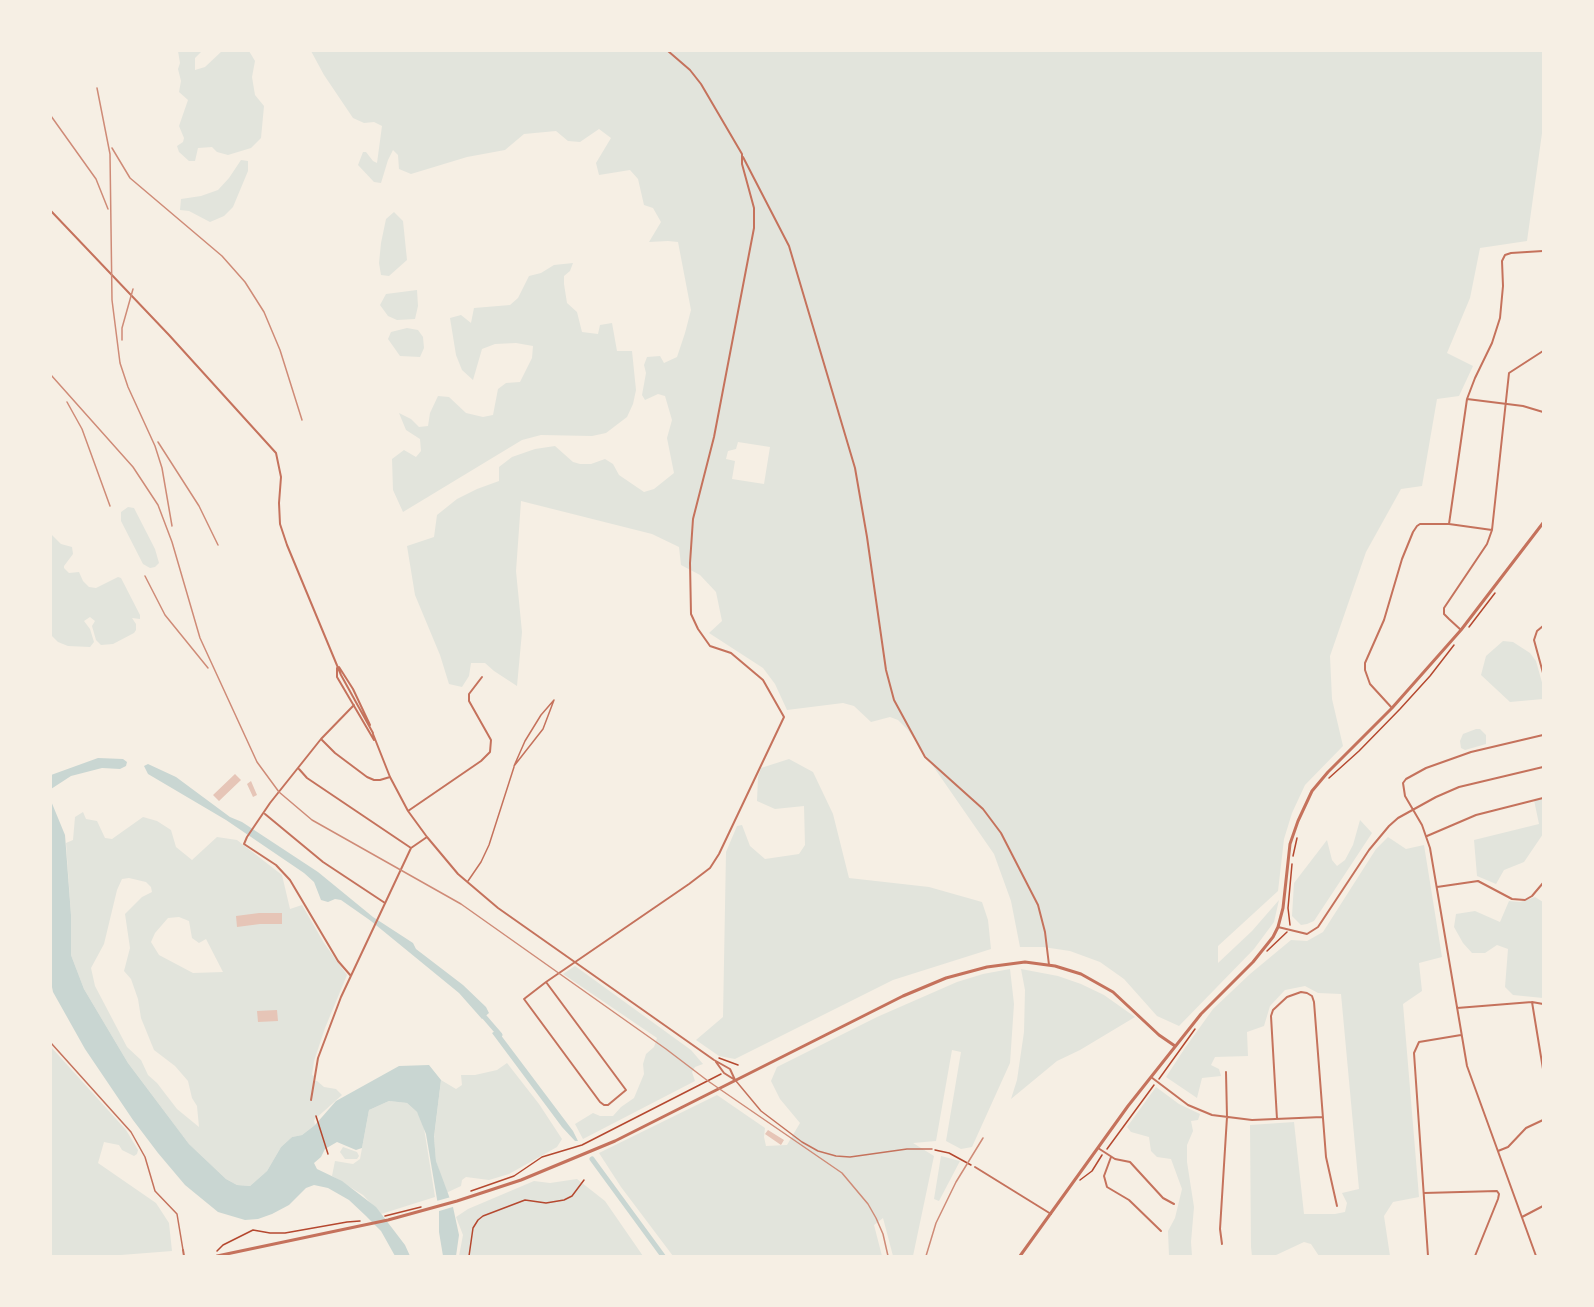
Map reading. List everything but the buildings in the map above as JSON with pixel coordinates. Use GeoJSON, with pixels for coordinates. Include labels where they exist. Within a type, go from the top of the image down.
{"type":"FeatureCollection","features":[{"type":"Feature","properties":{"kind":"street"},"geometry":{"type":"LineString","coordinates":[[668,51],[690,70],[701,84],[742,154],[789,246],[855,468],[886,670],[894,700],[925,757],[983,809],[1001,833],[1038,905],[1045,932],[1049,965]]}},
{"type":"Feature","properties":{"kind":"street"},"geometry":{"type":"LineString","coordinates":[[546,982],[626,1090],[609,1105],[604,1106],[600,1102],[524,999],[546,982],[710,868],[719,854],[784,717],[756,674],[731,653],[716,649],[705,641],[693,619],[690,606],[693,519],[714,437],[754,228],[754,208],[742,164],[742,154]]}},
{"type":"Feature","properties":{"kind":"street"},"geometry":{"type":"LineString","coordinates":[[51,211],[164,329],[276,453],[281,467],[279,514],[283,534],[309,603],[348,692],[378,745]]}},
{"type":"Feature","properties":{"kind":"street"},"geometry":{"type":"LineString","coordinates":[[1449,524],[1467,399],[1492,343],[1500,318],[1504,255],[1543,251]]}},
{"type":"Feature","properties":{"kind":"street"},"geometry":{"type":"LineString","coordinates":[[1461,630],[1444,614],[1444,608],[1487,544],[1492,530],[1509,373],[1543,351]]}},
{"type":"Feature","properties":{"kind":"street"},"geometry":{"type":"LineString","coordinates":[[1467,399],[1543,412]]}},
{"type":"Feature","properties":{"kind":"street"},"geometry":{"type":"LineString","coordinates":[[1020,1256],[1175,1046],[1205,1010],[1268,945],[1278,927],[1283,908],[1289,853],[1295,829],[1312,791],[1392,708],[1461,630],[1543,523]]}},
{"type":"Feature","properties":{"kind":"street"},"geometry":{"type":"LineString","coordinates":[[1392,708],[1367,678],[1365,663],[1384,620],[1402,559],[1417,526],[1449,524],[1492,530]]}},
{"type":"Feature","properties":{"kind":"street"},"geometry":{"type":"LineString","coordinates":[[1543,626],[1537,631],[1534,640],[1543,673]]}},
{"type":"Feature","properties":{"kind":"street"},"geometry":{"type":"LineString","coordinates":[[337,666],[343,670],[368,717],[390,777],[408,811],[427,837],[467,882],[498,908],[730,1069],[735,1080]]}},
{"type":"Feature","properties":{"kind":"street"},"geometry":{"type":"LineString","coordinates":[[408,811],[481,761],[490,752],[491,740],[469,701],[469,694],[482,677]]}},
{"type":"Feature","properties":{"kind":"street"},"geometry":{"type":"LineString","coordinates":[[348,692],[373,733]]}},
{"type":"Feature","properties":{"kind":"street"},"geometry":{"type":"LineString","coordinates":[[351,976],[338,961],[290,880],[271,861],[244,844],[251,830],[298,768],[321,739],[354,705]]}},
{"type":"Feature","properties":{"kind":"street"},"geometry":{"type":"LineString","coordinates":[[1536,1256],[1467,1066],[1427,836],[1403,790],[1403,783],[1426,768],[1471,752],[1543,735]]}},
{"type":"Feature","properties":{"kind":"street"},"geometry":{"type":"LineString","coordinates":[[321,739],[335,753],[367,777],[374,780],[390,777]]}},
{"type":"Feature","properties":{"kind":"street"},"geometry":{"type":"LineString","coordinates":[[1278,927],[1307,934],[1318,927],[1376,841],[1389,826],[1413,809],[1459,788],[1543,767]]}},
{"type":"Feature","properties":{"kind":"street"},"geometry":{"type":"LineString","coordinates":[[298,768],[307,778],[411,848]]}},
{"type":"Feature","properties":{"kind":"street"},"geometry":{"type":"LineString","coordinates":[[1427,836],[1476,814],[1543,798]]}},
{"type":"Feature","properties":{"kind":"street"},"geometry":{"type":"LineString","coordinates":[[264,813],[316,857],[385,903]]}},
{"type":"Feature","properties":{"kind":"street"},"geometry":{"type":"LineString","coordinates":[[312,1100],[318,1058],[335,1010],[411,848],[427,837]]}},
{"type":"Feature","properties":{"kind":"street"},"geometry":{"type":"LineString","coordinates":[[1437,887],[1478,881],[1505,896],[1525,900],[1532,896],[1543,883]]}},
{"type":"Feature","properties":{"kind":"street"},"geometry":{"type":"LineString","coordinates":[[217,1254],[369,1225],[457,1202],[521,1180],[585,1154],[884,1004],[946,978],[980,968],[1025,962],[1070,970],[1104,985],[1175,1046]]}},
{"type":"Feature","properties":{"kind":"street"},"geometry":{"type":"LineString","coordinates":[[1276,1119],[1271,1016],[1278,1004],[1287,997],[1301,992],[1312,996],[1314,1002],[1326,1157],[1337,1206]]}},
{"type":"Feature","properties":{"kind":"street"},"geometry":{"type":"LineString","coordinates":[[1457,1008],[1532,1002],[1543,1004]]}},
{"type":"Feature","properties":{"kind":"street"},"geometry":{"type":"LineString","coordinates":[[1532,1002],[1543,1070]]}},
{"type":"Feature","properties":{"kind":"street"},"geometry":{"type":"LineString","coordinates":[[1428,1256],[1414,1062],[1415,1046],[1425,1041],[1461,1035]]}},
{"type":"Feature","properties":{"kind":"street"},"geometry":{"type":"LineString","coordinates":[[714,1060],[724,1073],[735,1080]]}},
{"type":"Feature","properties":{"kind":"street"},"geometry":{"type":"LineString","coordinates":[[1222,1244],[1220,1229],[1227,1117],[1226,1072]]}},
{"type":"Feature","properties":{"kind":"street"},"geometry":{"type":"LineString","coordinates":[[1151,1077],[1188,1105],[1212,1115],[1276,1119],[1322,1117]]}},
{"type":"Feature","properties":{"kind":"street"},"geometry":{"type":"LineString","coordinates":[[1498,1151],[1508,1147],[1526,1128],[1543,1120]]}},
{"type":"Feature","properties":{"kind":"street"},"geometry":{"type":"LineString","coordinates":[[1098,1148],[1112,1157],[1130,1162],[1163,1198],[1174,1204]]}},
{"type":"Feature","properties":{"kind":"street"},"geometry":{"type":"LineString","coordinates":[[1112,1157],[1104,1176],[1107,1187],[1129,1200],[1161,1231]]}},
{"type":"Feature","properties":{"kind":"street"},"geometry":{"type":"LineString","coordinates":[[975,1167],[1051,1214]]}},
{"type":"Feature","properties":{"kind":"street"},"geometry":{"type":"LineString","coordinates":[[1424,1193],[1497,1191],[1498,1199],[1475,1256]]}},
{"type":"Feature","properties":{"kind":"street"},"geometry":{"type":"LineString","coordinates":[[1522,1217],[1543,1206]]}},
{"type":"Feature","properties":{"kind":"street"},"geometry":{"type":"LineString","coordinates":[[183,1250],[184,1256]]}},
{"type":"Feature","properties":{"kind":"street"},"geometry":{"type":"LineString","coordinates":[[294,1256],[313,1256]]}},
{"type":"Feature","properties":{"kind":"lane"},"geometry":{"type":"LineString","coordinates":[[467,882],[481,862],[489,845],[514,766],[525,741],[541,714],[554,700],[543,729],[514,766]]}},
{"type":"Feature","properties":{"kind":"lane"},"geometry":{"type":"LineString","coordinates":[[51,1043],[131,1132],[145,1157],[155,1191],[177,1214],[183,1250]]}},
{"type":"Feature","properties":{"kind":"lane"},"geometry":{"type":"LineString","coordinates":[[735,1080],[761,1111],[802,1142],[818,1151],[849,1157],[907,1149],[932,1149]]}},
{"type":"Feature","properties":{"kind":"path"},"geometry":{"type":"LineString","coordinates":[[1325,782],[1379,731],[1430,676],[1439,663]]}},
{"type":"Feature","properties":{"kind":"path"},"geometry":{"type":"LineString","coordinates":[[1263,956],[1286,935],[1291,922],[1288,908],[1298,832]]}},
{"type":"Feature","properties":{"kind":"path"},"geometry":{"type":"LineString","coordinates":[[1079,1181],[1092,1171],[1196,1027]]}},
{"type":"Feature","properties":{"kind":"path"},"geometry":{"type":"LineString","coordinates":[[722,1059],[738,1065],[730,1069]]}},
{"type":"Feature","properties":{"kind":"path"},"geometry":{"type":"LineString","coordinates":[[465,1194],[514,1176],[542,1157],[582,1145],[724,1073]]}},
{"type":"Feature","properties":{"kind":"path"},"geometry":{"type":"LineString","coordinates":[[316,1116],[328,1154]]}},
{"type":"Feature","properties":{"kind":"path"},"geometry":{"type":"LineString","coordinates":[[932,1149],[949,1153],[975,1167]]}},
{"type":"Feature","properties":{"kind":"path"},"geometry":{"type":"LineString","coordinates":[[469,1256],[473,1228],[483,1216],[525,1200],[546,1203],[564,1200],[572,1196],[584,1180]]}},
{"type":"Feature","properties":{"kind":"path"},"geometry":{"type":"LineString","coordinates":[[384,1216],[425,1206]]}},
{"type":"Feature","properties":{"kind":"path"},"geometry":{"type":"LineString","coordinates":[[217,1254],[223,1245],[253,1230],[285,1233],[367,1220]]}},
{"type":"Feature","properties":{"kind":"shaded area"},"geometry":{"type":"Polygon","coordinates":[[[178,51],[202,51],[195,58],[195,70],[205,67],[222,51],[249,51],[255,61],[252,77],[255,95],[264,106],[261,138],[251,148],[228,155],[217,152],[212,147],[198,148],[195,161],[189,161],[179,152],[177,146],[183,142],[184,138],[179,126],[188,100],[179,92],[181,81],[178,51]]]}},
{"type":"Feature","properties":{"kind":"shaded area"},"geometry":{"type":"Polygon","coordinates":[[[311,51],[1543,51],[1543,126],[1527,241],[1480,248],[1470,298],[1447,353],[1473,366],[1459,396],[1437,399],[1422,486],[1401,489],[1366,552],[1330,656],[1332,699],[1343,746],[1305,785],[1292,813],[1284,839],[1278,891],[1218,946],[1218,963],[1252,931],[1279,900],[1274,922],[1254,949],[1179,1026],[1157,1016],[1124,979],[1100,962],[1070,951],[1043,947],[1020,947],[1011,901],[994,854],[908,730],[898,720],[890,717],[871,722],[854,706],[843,703],[787,710],[775,684],[763,668],[709,633],[722,621],[716,592],[700,575],[681,565],[679,547],[652,534],[521,501],[516,571],[522,632],[517,686],[485,663],[471,663],[469,676],[462,687],[449,684],[440,655],[415,595],[407,546],[434,537],[437,515],[457,499],[499,481],[499,467],[512,457],[535,449],[555,446],[573,462],[580,464],[591,464],[605,459],[613,464],[619,475],[644,492],[654,489],[674,473],[667,438],[672,420],[665,396],[658,394],[645,400],[642,395],[646,373],[644,365],[647,357],[660,356],[664,363],[677,357],[691,310],[678,242],[649,242],[661,222],[653,208],[644,205],[638,179],[630,170],[599,175],[596,163],[611,138],[599,129],[580,142],[568,141],[556,131],[524,134],[505,150],[467,157],[411,174],[399,169],[398,155],[393,150],[381,183],[374,182],[358,165],[363,152],[366,152],[377,163],[382,126],[374,122],[364,123],[353,118],[311,51]],[[738,442],[736,449],[728,451],[726,459],[735,461],[732,479],[764,484],[770,447],[738,442]]]}},
{"type":"Feature","properties":{"kind":"shaded area"},"geometry":{"type":"Polygon","coordinates":[[[241,160],[248,161],[248,171],[233,207],[224,216],[210,222],[189,211],[180,210],[181,199],[201,196],[218,190],[241,160]]]}},
{"type":"Feature","properties":{"kind":"shaded area"},"geometry":{"type":"Polygon","coordinates":[[[394,212],[403,221],[407,260],[389,276],[381,275],[379,263],[381,243],[386,219],[394,212]]]}},
{"type":"Feature","properties":{"kind":"shaded area"},"geometry":{"type":"Polygon","coordinates":[[[573,263],[570,271],[564,276],[564,284],[567,303],[577,312],[582,332],[598,334],[600,325],[612,323],[617,351],[632,351],[636,390],[627,417],[606,433],[592,436],[541,435],[522,440],[403,512],[393,490],[392,459],[404,450],[416,457],[421,451],[420,439],[406,430],[399,413],[411,419],[419,427],[428,426],[430,413],[438,396],[449,397],[466,413],[483,417],[493,415],[498,389],[506,383],[520,382],[532,358],[533,346],[516,343],[495,344],[482,349],[473,380],[462,370],[456,355],[450,318],[461,315],[471,323],[474,308],[510,305],[518,298],[529,276],[541,273],[554,265],[573,263]]]}},
{"type":"Feature","properties":{"kind":"shaded area"},"geometry":{"type":"Polygon","coordinates":[[[417,290],[418,306],[415,319],[397,320],[388,316],[380,305],[386,294],[417,290]]]}},
{"type":"Feature","properties":{"kind":"shaded area"},"geometry":{"type":"Polygon","coordinates":[[[407,328],[418,330],[423,337],[424,348],[420,357],[400,356],[388,339],[391,332],[407,328]]]}},
{"type":"Feature","properties":{"kind":"shaded area"},"geometry":{"type":"Polygon","coordinates":[[[128,507],[134,508],[155,549],[159,563],[155,567],[150,568],[143,564],[121,521],[121,512],[128,507]]]}},
{"type":"Feature","properties":{"kind":"shaded area"},"geometry":{"type":"Polygon","coordinates":[[[52,535],[61,544],[72,547],[73,554],[64,568],[69,573],[79,572],[89,587],[96,588],[118,577],[121,578],[140,615],[140,619],[132,618],[136,624],[134,633],[113,644],[101,645],[96,640],[92,626],[95,621],[90,617],[84,621],[90,629],[94,642],[90,647],[68,646],[58,642],[51,635],[52,535]]]}},
{"type":"Feature","properties":{"kind":"shaded area"},"geometry":{"type":"Polygon","coordinates":[[[1503,641],[1513,642],[1530,653],[1536,661],[1543,686],[1543,699],[1510,702],[1481,675],[1486,656],[1503,641]]]}},
{"type":"Feature","properties":{"kind":"shaded area"},"geometry":{"type":"Polygon","coordinates":[[[1480,729],[1486,735],[1486,744],[1465,750],[1461,748],[1460,741],[1463,734],[1480,729]]]}},
{"type":"Feature","properties":{"kind":"shaded area"},"geometry":{"type":"Polygon","coordinates":[[[98,758],[123,759],[127,762],[126,766],[120,769],[102,768],[71,776],[51,789],[51,775],[98,758]]]}},
{"type":"Feature","properties":{"kind":"shaded area"},"geometry":{"type":"Polygon","coordinates":[[[789,759],[813,772],[833,814],[849,878],[929,887],[982,902],[988,920],[991,949],[893,980],[735,1059],[719,1056],[696,1040],[723,1017],[726,852],[737,826],[742,825],[750,846],[765,859],[799,854],[805,845],[804,806],[775,809],[757,801],[758,777],[761,768],[789,759]]]}},
{"type":"Feature","properties":{"kind":"shaded area"},"geometry":{"type":"Polygon","coordinates":[[[148,764],[176,777],[230,817],[242,822],[318,872],[373,917],[413,943],[416,949],[463,985],[486,1007],[489,1013],[482,1019],[459,993],[371,921],[341,900],[335,899],[328,902],[321,900],[314,882],[304,873],[226,820],[148,774],[144,766],[148,764]]]}},
{"type":"Feature","properties":{"kind":"shaded area"},"geometry":{"type":"Polygon","coordinates":[[[1543,799],[1543,834],[1524,862],[1504,870],[1496,884],[1477,876],[1474,840],[1539,824],[1534,800],[1543,799]]]}},
{"type":"Feature","properties":{"kind":"shaded area"},"geometry":{"type":"Polygon","coordinates":[[[51,801],[65,835],[71,915],[71,955],[84,989],[128,1063],[189,1144],[226,1179],[237,1185],[250,1186],[267,1171],[281,1147],[292,1137],[302,1135],[315,1125],[336,1101],[399,1066],[429,1065],[441,1080],[434,1137],[436,1161],[453,1207],[459,1235],[456,1256],[443,1256],[439,1232],[439,1211],[426,1134],[417,1112],[407,1103],[389,1101],[369,1110],[362,1148],[356,1150],[337,1142],[325,1149],[314,1163],[317,1169],[342,1181],[376,1207],[405,1245],[410,1256],[395,1256],[381,1231],[349,1200],[328,1188],[314,1185],[306,1188],[289,1205],[272,1214],[258,1219],[245,1220],[218,1212],[185,1185],[133,1120],[85,1049],[53,992],[51,982],[51,801]]]}},
{"type":"Feature","properties":{"kind":"shaded area"},"geometry":{"type":"Polygon","coordinates":[[[83,812],[86,819],[97,821],[105,838],[112,839],[143,817],[157,821],[171,830],[176,847],[192,860],[217,837],[237,840],[282,875],[290,909],[302,905],[324,943],[347,975],[325,1028],[314,1061],[312,1075],[314,1076],[313,1081],[317,1081],[324,1087],[336,1089],[342,1095],[314,1120],[315,1125],[302,1135],[292,1137],[281,1147],[267,1171],[250,1186],[237,1185],[226,1179],[189,1144],[128,1063],[84,989],[71,955],[66,843],[73,840],[75,817],[83,812]],[[129,878],[122,879],[117,890],[104,944],[91,968],[95,986],[127,1047],[141,1060],[148,1075],[177,1109],[199,1127],[197,1106],[192,1098],[188,1081],[175,1066],[154,1050],[141,1018],[138,999],[131,979],[124,971],[130,948],[125,914],[142,897],[152,892],[146,882],[129,878]],[[179,917],[168,918],[155,933],[151,942],[159,955],[193,973],[223,972],[206,939],[199,943],[192,938],[189,921],[179,917]]]}},
{"type":"Feature","properties":{"kind":"shaded area"},"geometry":{"type":"Polygon","coordinates":[[[1360,820],[1372,833],[1314,921],[1301,925],[1292,916],[1294,883],[1327,840],[1332,860],[1337,866],[1345,860],[1353,845],[1360,820]]]}},
{"type":"Feature","properties":{"kind":"shaded area"},"geometry":{"type":"Polygon","coordinates":[[[1388,837],[1406,849],[1424,845],[1442,957],[1419,963],[1422,991],[1403,1004],[1419,1197],[1393,1202],[1384,1216],[1390,1256],[1319,1256],[1311,1244],[1304,1242],[1274,1256],[1252,1256],[1250,1125],[1294,1122],[1304,1214],[1345,1212],[1347,1203],[1342,1193],[1359,1189],[1341,994],[1318,993],[1305,986],[1285,990],[1270,1006],[1264,1026],[1247,1032],[1248,1056],[1215,1057],[1211,1065],[1219,1069],[1221,1076],[1202,1078],[1197,1098],[1166,1077],[1213,1009],[1250,974],[1291,940],[1307,941],[1323,932],[1376,849],[1388,837]]]}},
{"type":"Feature","properties":{"kind":"shaded area"},"geometry":{"type":"Polygon","coordinates":[[[1535,897],[1543,902],[1543,998],[1513,995],[1505,987],[1508,949],[1497,945],[1485,953],[1472,953],[1454,927],[1456,914],[1475,911],[1500,922],[1509,901],[1520,902],[1535,897]]]}},
{"type":"Feature","properties":{"kind":"shaded area"},"geometry":{"type":"Polygon","coordinates":[[[575,966],[691,1050],[703,1064],[695,1067],[692,1072],[695,1081],[583,1139],[575,1124],[593,1113],[600,1116],[613,1116],[634,1098],[644,1074],[643,1064],[646,1054],[654,1047],[657,1038],[563,974],[575,966]]]}},
{"type":"Feature","properties":{"kind":"shaded area"},"geometry":{"type":"Polygon","coordinates":[[[1010,969],[1014,1004],[1010,1063],[972,1147],[961,1149],[946,1141],[961,1052],[952,1050],[936,1141],[913,1143],[934,1156],[913,1256],[893,1256],[883,1218],[874,1225],[882,1256],[673,1256],[621,1187],[599,1153],[717,1095],[765,1128],[766,1146],[787,1145],[800,1123],[780,1099],[771,1081],[777,1067],[877,1017],[957,982],[1010,969]]]}},
{"type":"Feature","properties":{"kind":"shaded area"},"geometry":{"type":"Polygon","coordinates":[[[1021,969],[1058,976],[1081,984],[1104,995],[1135,1017],[1057,1061],[1011,1099],[1017,1080],[1024,1032],[1025,990],[1021,969]]]}},
{"type":"Feature","properties":{"kind":"shaded area"},"geometry":{"type":"Polygon","coordinates":[[[497,1030],[573,1131],[578,1141],[575,1141],[562,1127],[492,1033],[497,1030]]]}},
{"type":"Feature","properties":{"kind":"shaded area"},"geometry":{"type":"Polygon","coordinates":[[[51,1047],[126,1130],[138,1150],[134,1156],[122,1150],[119,1145],[104,1142],[98,1163],[156,1203],[169,1223],[172,1251],[108,1256],[51,1256],[51,1047]]]}},
{"type":"Feature","properties":{"kind":"shaded area"},"geometry":{"type":"Polygon","coordinates":[[[507,1063],[539,1104],[562,1139],[557,1147],[509,1174],[489,1180],[466,1177],[462,1180],[461,1186],[446,1193],[436,1161],[434,1138],[441,1080],[456,1089],[462,1085],[461,1075],[475,1075],[497,1070],[507,1063]]]}},
{"type":"Feature","properties":{"kind":"shaded area"},"geometry":{"type":"Polygon","coordinates":[[[1156,1087],[1179,1104],[1200,1114],[1198,1120],[1191,1121],[1193,1131],[1187,1145],[1187,1162],[1194,1207],[1192,1256],[1169,1256],[1168,1231],[1175,1218],[1182,1189],[1171,1159],[1157,1157],[1151,1151],[1149,1137],[1131,1132],[1127,1127],[1156,1087]]]}},
{"type":"Feature","properties":{"kind":"shaded area"},"geometry":{"type":"Polygon","coordinates":[[[389,1101],[407,1103],[417,1112],[423,1122],[435,1197],[381,1214],[363,1195],[332,1176],[335,1161],[353,1164],[360,1159],[369,1110],[389,1101]]]}},
{"type":"Feature","properties":{"kind":"shaded area"},"geometry":{"type":"Polygon","coordinates":[[[343,1147],[357,1152],[359,1156],[357,1159],[345,1159],[340,1152],[343,1147]]]}},
{"type":"Feature","properties":{"kind":"shaded area"},"geometry":{"type":"Polygon","coordinates":[[[941,1156],[960,1161],[939,1201],[934,1199],[941,1156]]]}},
{"type":"Feature","properties":{"kind":"shaded area"},"geometry":{"type":"Polygon","coordinates":[[[577,1179],[605,1201],[643,1256],[459,1256],[463,1235],[456,1217],[468,1209],[534,1181],[550,1183],[577,1179]]]}},
{"type":"Feature","properties":{"kind":"pier"},"geometry":{"type":"Polygon","coordinates":[[[451,1197],[456,1206],[436,1212],[433,1202],[451,1197]]]}},
{"type":"Feature","properties":{"kind":"waterway"},"geometry":{"type":"LineString","coordinates":[[481,1013],[500,1035]]}},
{"type":"Feature","properties":{"kind":"waterway"},"geometry":{"type":"LineString","coordinates":[[592,1159],[663,1256]]}},
{"type":"Feature","properties":{"kind":"railway"},"geometry":{"type":"LineString","coordinates":[[97,88],[110,154],[112,300],[120,363],[128,387],[155,446],[162,468],[172,526]]}},
{"type":"Feature","properties":{"kind":"railway"},"geometry":{"type":"LineString","coordinates":[[51,116],[96,179],[108,209]]}},
{"type":"Feature","properties":{"kind":"railway"},"geometry":{"type":"LineString","coordinates":[[112,148],[130,178],[222,256],[245,282],[264,312],[280,350],[302,420]]}},
{"type":"Feature","properties":{"kind":"railway"},"geometry":{"type":"LineString","coordinates":[[122,340],[122,328],[133,289]]}},
{"type":"Feature","properties":{"kind":"railway"},"geometry":{"type":"LineString","coordinates":[[51,375],[133,467],[158,505],[172,542],[200,638],[257,762],[279,792],[312,820],[461,904],[708,1081],[842,1173],[868,1204],[876,1218],[883,1234],[888,1256]]}},
{"type":"Feature","properties":{"kind":"railway"},"geometry":{"type":"LineString","coordinates":[[67,402],[82,429],[110,506]]}},
{"type":"Feature","properties":{"kind":"railway"},"geometry":{"type":"LineString","coordinates":[[158,442],[199,506],[218,545]]}},
{"type":"Feature","properties":{"kind":"railway"},"geometry":{"type":"LineString","coordinates":[[145,576],[165,615],[208,668]]}},
{"type":"Feature","properties":{"kind":"railway"},"geometry":{"type":"LineString","coordinates":[[926,1256],[936,1223],[956,1182],[983,1138]]}}]}
